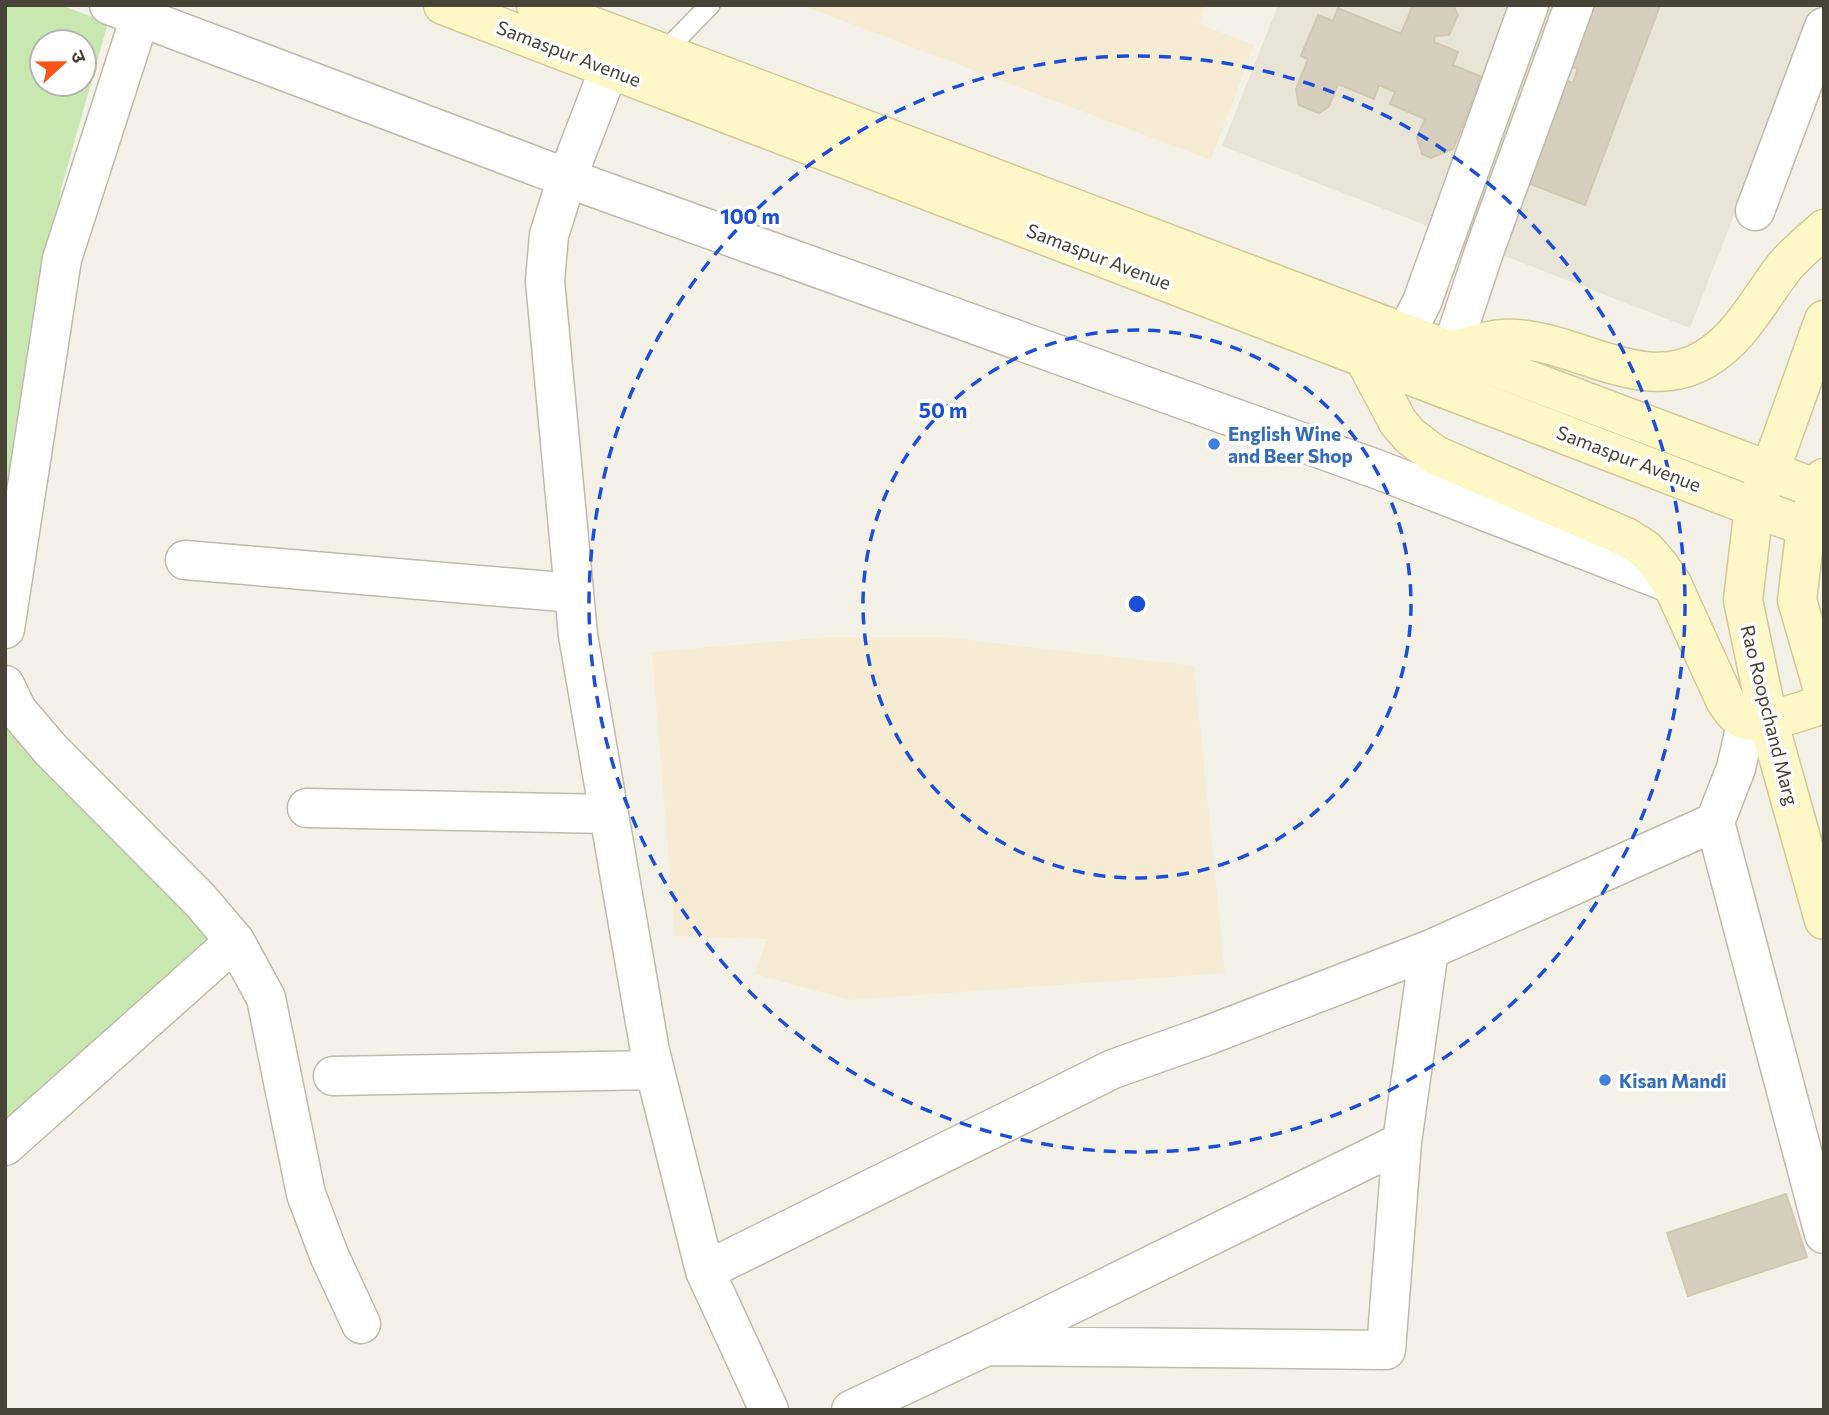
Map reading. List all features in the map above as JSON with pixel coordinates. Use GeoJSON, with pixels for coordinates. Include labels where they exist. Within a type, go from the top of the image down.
{"type":"FeatureCollection","features":[{"type":"Feature","properties":{"kind":"main road","name":"Samaspur Avenue"},"geometry":{"type":"LineString","coordinates":[[443,5],[609,69],[772,113],[1451,351],[1770,471],[1822,484]]}},
{"type":"Feature","properties":{"kind":"main road","name":"Samaspur Avenue"},"geometry":{"type":"LineString","coordinates":[[536,5],[663,54],[772,113],[1364,358],[1754,507]]}},
{"type":"Feature","properties":{"kind":"main road"},"geometry":{"type":"LineString","coordinates":[[1451,351],[1503,339],[1542,343],[1647,373],[1679,371],[1706,359],[1731,338],[1787,264],[1824,229]]}},
{"type":"Feature","properties":{"kind":"main road","name":"Rao Roopchand Marg"},"geometry":{"type":"LineString","coordinates":[[1824,320],[1770,471],[1754,507],[1743,600],[1757,720],[1824,920]]}},
{"type":"Feature","properties":{"kind":"main road"},"geometry":{"type":"LineString","coordinates":[[1364,358],[1398,422],[1410,436],[1434,455],[1626,537],[1645,549],[1672,584],[1725,700],[1735,713],[1757,720],[1824,704]]}},
{"type":"Feature","properties":{"kind":"main road"},"geometry":{"type":"LineString","coordinates":[[1822,484],[1806,527],[1797,600],[1824,693]]}},
{"type":"Feature","properties":{"kind":"main road"},"geometry":{"type":"LineString","coordinates":[[1754,507],[1806,527]]}},
{"type":"Feature","properties":{"kind":"street"},"geometry":{"type":"LineString","coordinates":[[1405,335],[1422,302],[1529,5]]}},
{"type":"Feature","properties":{"kind":"street"},"geometry":{"type":"LineString","coordinates":[[1451,351],[1489,236],[1574,5]]}},
{"type":"Feature","properties":{"kind":"street"},"geometry":{"type":"LineString","coordinates":[[5,629],[62,260],[132,9],[567,178],[1396,477],[1672,584]]}},
{"type":"Feature","properties":{"kind":"street"},"geometry":{"type":"LineString","coordinates":[[1755,211],[1824,27]]}},
{"type":"Feature","properties":{"kind":"street"},"geometry":{"type":"LineString","coordinates":[[609,69],[567,178],[549,235],[544,281],[578,635],[654,1070],[705,1271],[769,1410]]}},
{"type":"Feature","properties":{"kind":"street"},"geometry":{"type":"LineString","coordinates":[[1396,477],[1410,436]]}},
{"type":"Feature","properties":{"kind":"street"},"geometry":{"type":"LineString","coordinates":[[186,560],[574,593]]}},
{"type":"Feature","properties":{"kind":"street"},"geometry":{"type":"LineString","coordinates":[[5,685],[17,710],[51,750],[200,900],[235,941],[266,998],[306,1195],[329,1255],[361,1324]]}},
{"type":"Feature","properties":{"kind":"street"},"geometry":{"type":"LineString","coordinates":[[1757,720],[1715,822],[1824,1234]]}},
{"type":"Feature","properties":{"kind":"street"},"geometry":{"type":"LineString","coordinates":[[307,808],[609,814]]}},
{"type":"Feature","properties":{"kind":"street"},"geometry":{"type":"LineString","coordinates":[[705,1271],[1113,1069],[1429,950],[1715,822]]}},
{"type":"Feature","properties":{"kind":"street"},"geometry":{"type":"LineString","coordinates":[[5,1146],[235,941]]}},
{"type":"Feature","properties":{"kind":"street"},"geometry":{"type":"LineString","coordinates":[[986,1346],[1386,1350],[1402,1142],[1429,950]]}},
{"type":"Feature","properties":{"kind":"street"},"geometry":{"type":"LineString","coordinates":[[333,1076],[654,1070]]}},
{"type":"Feature","properties":{"kind":"street"},"geometry":{"type":"LineString","coordinates":[[851,1410],[1402,1142]]}},
{"type":"Feature","properties":{"kind":"lane"},"geometry":{"type":"LineString","coordinates":[[663,54],[710,5]]}},
{"type":"Feature","properties":{"kind":"shaded area"},"geometry":{"type":"Polygon","coordinates":[[[801,5],[1205,5],[1199,24],[1254,45],[1211,160],[801,5]]]}},
{"type":"Feature","properties":{"kind":"shaded area"},"geometry":{"type":"Polygon","coordinates":[[[1278,5],[1816,5],[1690,328],[1222,146],[1278,5]]]}},
{"type":"Feature","properties":{"kind":"shaded area"},"geometry":{"type":"Polygon","coordinates":[[[830,637],[943,637],[1194,666],[1225,973],[850,1000],[755,974],[767,939],[675,936],[652,652],[830,637]]]}},
{"type":"Feature","properties":{"kind":"green space"},"geometry":{"type":"Polygon","coordinates":[[[5,5],[61,5],[108,23],[98,58],[98,28],[28,28],[28,98],[87,98],[61,189],[5,567],[5,5]]]}},
{"type":"Feature","properties":{"kind":"green space"},"geometry":{"type":"Polygon","coordinates":[[[5,714],[214,935],[5,1126],[5,714]]]}},
{"type":"Feature","properties":{"kind":"building"},"geometry":{"type":"Polygon","coordinates":[[[1413,5],[1453,5],[1458,15],[1449,35],[1435,36],[1434,42],[1458,52],[1453,65],[1482,77],[1453,149],[1431,158],[1422,154],[1417,137],[1425,119],[1390,104],[1395,92],[1379,85],[1374,99],[1338,84],[1329,106],[1319,113],[1299,105],[1296,89],[1308,59],[1301,56],[1318,15],[1333,21],[1338,8],[1401,34],[1413,5]]]}},
{"type":"Feature","properties":{"kind":"building"},"geometry":{"type":"Polygon","coordinates":[[[1584,5],[1660,5],[1585,205],[1520,180],[1563,79],[1573,83],[1578,69],[1562,63],[1584,5]]]}},
{"type":"Feature","properties":{"kind":"building"},"geometry":{"type":"Polygon","coordinates":[[[1786,1194],[1807,1257],[1688,1296],[1667,1233],[1786,1194]]]}},
{"type":"Feature","properties":{"kind":"place","name":"English Wine and Beer Shop"},"geometry":{"type":"Point","coordinates":[1214,444]}},
{"type":"Feature","properties":{"kind":"place","name":"Kisan Mandi"},"geometry":{"type":"Point","coordinates":[1605,1080]}}]}
